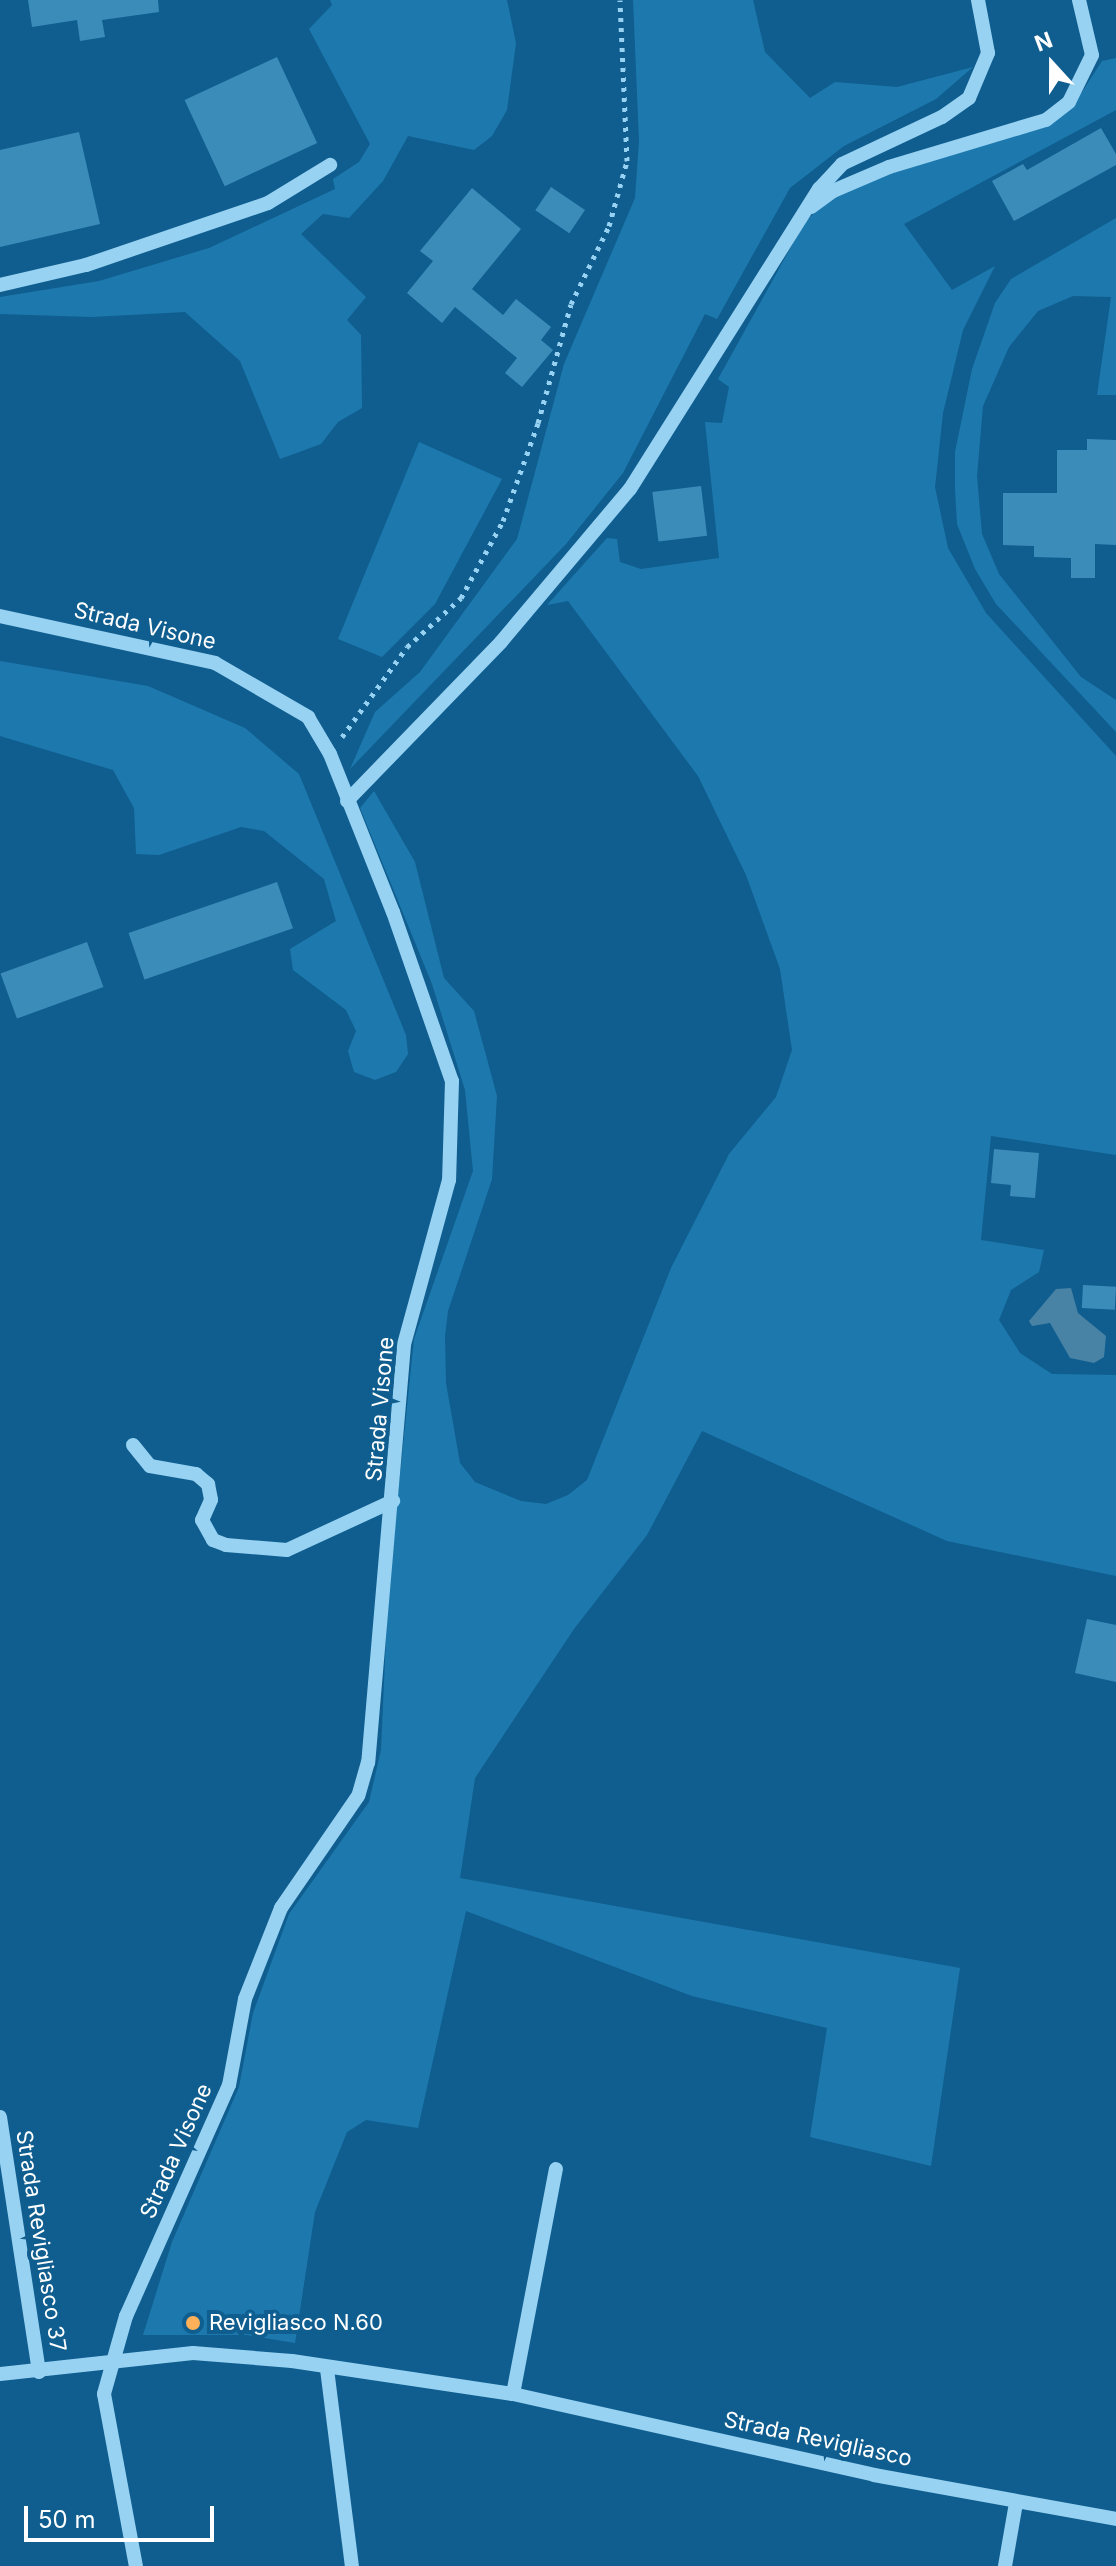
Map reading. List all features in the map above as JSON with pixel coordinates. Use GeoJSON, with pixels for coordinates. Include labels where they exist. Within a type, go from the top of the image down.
{"type":"FeatureCollection","features":[{"type":"Feature","properties":{"kind":"street"},"geometry":{"type":"LineString","coordinates":[[347,801],[501,642],[630,489],[801,214],[842,164],[942,117],[969,98],[988,53],[978,0]]}},
{"type":"Feature","properties":{"kind":"street"},"geometry":{"type":"LineString","coordinates":[[801,214],[833,191],[889,167],[1046,120],[1069,102],[1092,55],[1079,0]]}},
{"type":"Feature","properties":{"kind":"street"},"geometry":{"type":"LineString","coordinates":[[0,285],[86,265],[268,203],[330,165]]}},
{"type":"Feature","properties":{"kind":"street","name":"Strada Visone"},"geometry":{"type":"LineString","coordinates":[[0,616],[215,663],[308,717],[330,754],[452,1081],[449,1180],[404,1345],[393,1501],[379,1602],[368,1762],[358,1796],[281,1908],[245,1999],[229,2085],[126,2316],[104,2394],[136,2566]]}},
{"type":"Feature","properties":{"kind":"street"},"geometry":{"type":"LineString","coordinates":[[133,1445],[150,1466],[196,1474],[208,1484],[211,1500],[202,1520],[213,1540],[226,1545],[287,1550],[393,1501]]}},
{"type":"Feature","properties":{"kind":"street","name":"Strada Revigliasco 37"},"geometry":{"type":"LineString","coordinates":[[0,2117],[39,2372]]}},
{"type":"Feature","properties":{"kind":"street"},"geometry":{"type":"LineString","coordinates":[[513,2394],[556,2169]]}},
{"type":"Feature","properties":{"kind":"street","name":"Strada Revigliasco"},"geometry":{"type":"LineString","coordinates":[[0,2374],[39,2372],[115,2359],[193,2353],[327,2369],[513,2394],[1016,2503],[1116,2519]]}},
{"type":"Feature","properties":{"kind":"street"},"geometry":{"type":"LineString","coordinates":[[327,2369],[352,2566]]}},
{"type":"Feature","properties":{"kind":"street"},"geometry":{"type":"LineString","coordinates":[[1005,2566],[1016,2503]]}},
{"type":"Feature","properties":{"kind":"path"},"geometry":{"type":"LineString","coordinates":[[330,754],[407,647],[461,598],[503,521],[538,423],[571,304],[609,226],[627,161],[620,0]]}},
{"type":"Feature","properties":{"kind":"shaded area"},"geometry":{"type":"Polygon","coordinates":[[[330,0],[507,0],[516,43],[507,110],[492,136],[474,150],[408,136],[383,181],[349,218],[323,214],[301,234],[366,297],[347,320],[361,335],[362,408],[338,422],[321,444],[280,459],[240,361],[185,312],[92,317],[0,314],[0,297],[99,281],[209,248],[335,189],[333,179],[359,162],[370,144],[309,29],[332,5],[330,0]]]}},
{"type":"Feature","properties":{"kind":"shaded area"},"geometry":{"type":"Polygon","coordinates":[[[633,0],[753,0],[765,52],[810,98],[835,82],[897,87],[973,67],[936,99],[844,146],[790,188],[717,319],[705,314],[623,473],[566,544],[350,769],[375,712],[420,672],[517,539],[564,364],[635,198],[639,141],[633,0]]]}},
{"type":"Feature","properties":{"kind":"shaded area"},"geometry":{"type":"Polygon","coordinates":[[[1116,58],[1116,110],[904,224],[952,290],[995,266],[963,330],[943,413],[935,487],[948,548],[986,613],[1116,756],[1116,1155],[991,1136],[981,1240],[1044,1250],[1039,1272],[1011,1290],[999,1320],[1020,1353],[1052,1374],[1116,1375],[1116,1576],[947,1541],[702,1431],[647,1535],[574,1629],[475,1778],[460,1878],[960,1968],[931,2166],[810,2137],[827,2028],[692,1996],[466,1911],[418,2128],[366,2120],[347,2132],[315,2212],[295,2343],[247,2335],[143,2335],[172,2242],[239,2087],[253,2013],[289,1914],[369,1802],[381,1750],[388,1592],[414,1339],[473,1171],[465,1090],[432,984],[360,808],[374,791],[415,862],[444,978],[474,1011],[497,1096],[492,1179],[448,1311],[445,1336],[446,1383],[460,1463],[475,1482],[521,1501],[546,1504],[568,1495],[587,1480],[671,1268],[729,1154],[776,1097],[792,1050],[780,969],[746,875],[698,776],[568,601],[547,605],[607,538],[617,539],[620,562],[641,569],[719,558],[705,422],[722,423],[729,387],[718,379],[806,220],[835,196],[891,172],[1041,128],[1080,95],[1102,61],[1116,58]]]}},
{"type":"Feature","properties":{"kind":"shaded area"},"geometry":{"type":"Polygon","coordinates":[[[1116,218],[1116,395],[1097,395],[1111,297],[1073,296],[1038,311],[1009,347],[983,406],[977,476],[982,534],[999,574],[1081,677],[1116,700],[1116,732],[996,604],[975,569],[957,524],[955,452],[972,369],[995,303],[1011,279],[1116,218]]]}},
{"type":"Feature","properties":{"kind":"shaded area"},"geometry":{"type":"Polygon","coordinates":[[[419,442],[502,479],[435,604],[382,657],[338,639],[419,442]]]}},
{"type":"Feature","properties":{"kind":"shaded area"},"geometry":{"type":"Polygon","coordinates":[[[0,661],[148,686],[245,728],[299,774],[406,1035],[408,1054],[396,1072],[375,1080],[354,1072],[348,1051],[356,1031],[346,1010],[293,970],[290,949],[336,921],[324,879],[264,831],[241,827],[159,855],[136,854],[134,808],[113,770],[0,736],[0,661]]]}},
{"type":"Feature","properties":{"kind":"shaded area"},"geometry":{"type":"Polygon","coordinates":[[[1071,1288],[1078,1313],[1106,1336],[1104,1357],[1094,1363],[1070,1358],[1050,1323],[1032,1326],[1029,1321],[1056,1289],[1071,1288]]]}},
{"type":"Feature","properties":{"kind":"building"},"geometry":{"type":"Polygon","coordinates":[[[28,0],[158,0],[159,12],[102,20],[105,37],[80,41],[77,20],[32,27],[28,0]]]}},
{"type":"Feature","properties":{"kind":"building"},"geometry":{"type":"Polygon","coordinates":[[[277,57],[317,143],[225,186],[185,100],[277,57]]]}},
{"type":"Feature","properties":{"kind":"building"},"geometry":{"type":"Polygon","coordinates":[[[1101,128],[1116,154],[1116,165],[1014,221],[992,181],[1023,164],[1027,170],[1101,128]]]}},
{"type":"Feature","properties":{"kind":"building"},"geometry":{"type":"Polygon","coordinates":[[[79,132],[100,224],[0,247],[0,150],[79,132]]]}},
{"type":"Feature","properties":{"kind":"building"},"geometry":{"type":"Polygon","coordinates":[[[551,187],[585,210],[569,233],[535,210],[551,187]]]}},
{"type":"Feature","properties":{"kind":"building"},"geometry":{"type":"Polygon","coordinates":[[[472,188],[521,229],[472,289],[503,315],[516,299],[551,327],[541,340],[553,350],[522,387],[505,373],[517,358],[455,307],[442,323],[407,293],[433,261],[420,251],[472,188]]]}},
{"type":"Feature","properties":{"kind":"building"},"geometry":{"type":"Polygon","coordinates":[[[1087,439],[1116,440],[1116,545],[1095,544],[1095,578],[1071,578],[1071,558],[1034,557],[1034,546],[1003,545],[1003,493],[1057,493],[1057,450],[1087,450],[1087,439]]]}},
{"type":"Feature","properties":{"kind":"building"},"geometry":{"type":"Polygon","coordinates":[[[701,486],[707,536],[658,542],[652,492],[701,486]]]}},
{"type":"Feature","properties":{"kind":"building"},"geometry":{"type":"Polygon","coordinates":[[[277,882],[293,928],[145,979],[129,933],[277,882]]]}},
{"type":"Feature","properties":{"kind":"building"},"geometry":{"type":"Polygon","coordinates":[[[87,942],[103,987],[17,1019],[1,973],[87,942]]]}},
{"type":"Feature","properties":{"kind":"building"},"geometry":{"type":"Polygon","coordinates":[[[994,1149],[1039,1153],[1035,1198],[1010,1196],[1011,1185],[991,1183],[994,1149]]]}},
{"type":"Feature","properties":{"kind":"building"},"geometry":{"type":"Polygon","coordinates":[[[1083,1285],[1116,1287],[1115,1310],[1082,1308],[1083,1285]]]}},
{"type":"Feature","properties":{"kind":"building"},"geometry":{"type":"Polygon","coordinates":[[[1087,1619],[1116,1625],[1116,1682],[1075,1673],[1087,1619]]]}},
{"type":"Feature","properties":{"kind":"place","name":"Revigliasco N.60"},"geometry":{"type":"Point","coordinates":[193,2323]}}]}
